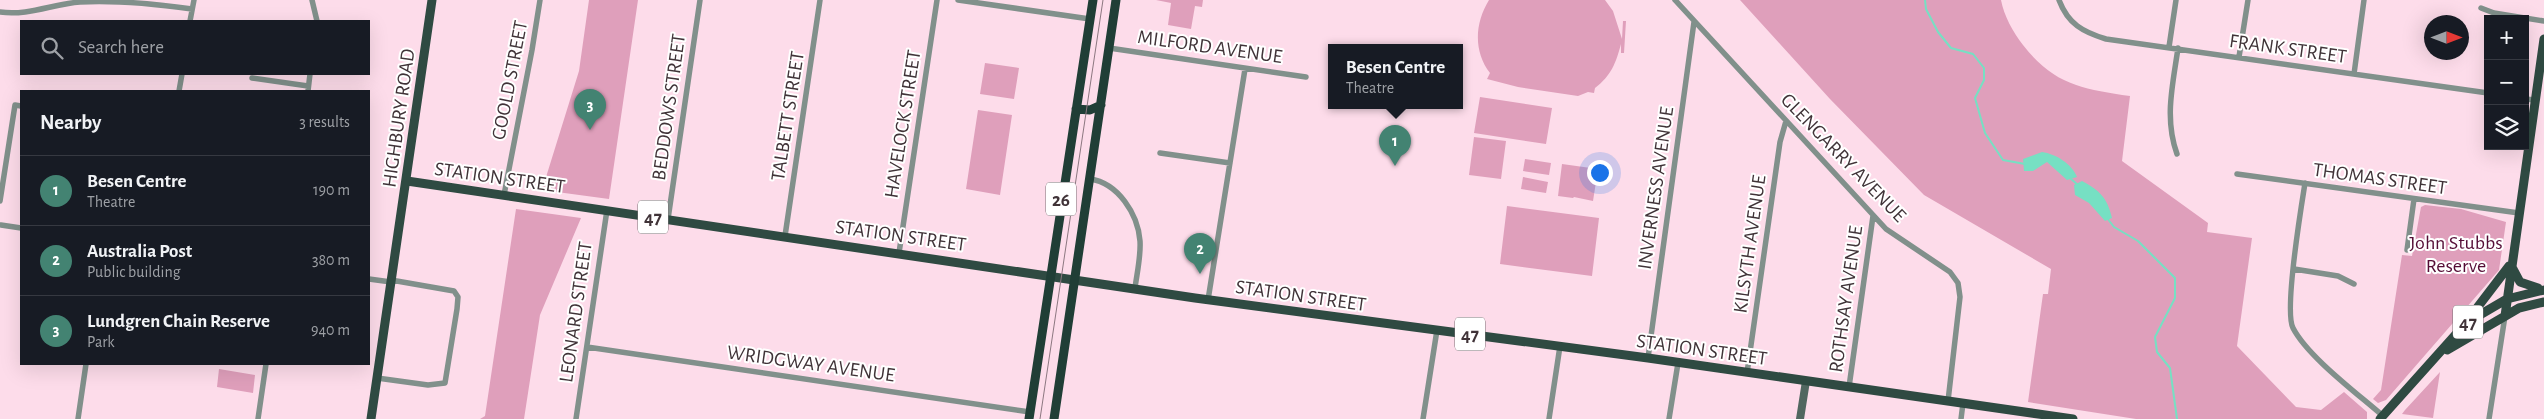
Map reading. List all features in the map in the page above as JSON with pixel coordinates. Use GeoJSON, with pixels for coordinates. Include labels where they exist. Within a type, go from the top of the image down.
{"type":"FeatureCollection","features":[{"type":"Feature","properties":{"kind":"highway","name":"26"},"geometry":{"type":"LineString","coordinates":[[1029,415],[1092,0]]}},
{"type":"Feature","properties":{"kind":"highway","name":"26"},"geometry":{"type":"LineString","coordinates":[[1054,419],[1116,0]]}},
{"type":"Feature","properties":{"kind":"highway"},"geometry":{"type":"LineString","coordinates":[[1076,109],[1090,110],[1101,105]]}},
{"type":"Feature","properties":{"kind":"main road","name":"HIGHBURY ROAD"},"geometry":{"type":"LineString","coordinates":[[371,419],[432,0]]}},
{"type":"Feature","properties":{"kind":"main road"},"geometry":{"type":"LineString","coordinates":[[2505,316],[2535,100],[2542,64],[2544,39]]}},
{"type":"Feature","properties":{"kind":"main road","name":"STATION STREET"},"geometry":{"type":"LineString","coordinates":[[407,181],[1050,275],[1208,300],[1648,358],[2073,419]]}},
{"type":"Feature","properties":{"kind":"main road"},"geometry":{"type":"LineString","coordinates":[[2512,264],[2520,282],[2543,290]]}},
{"type":"Feature","properties":{"kind":"main road"},"geometry":{"type":"LineString","coordinates":[[2466,323],[2512,264]]}},
{"type":"Feature","properties":{"kind":"main road","name":"47"},"geometry":{"type":"LineString","coordinates":[[2382,418],[2466,323],[2507,299],[2543,290]]}},
{"type":"Feature","properties":{"kind":"main road","name":"47"},"geometry":{"type":"LineString","coordinates":[[2438,356],[2519,308],[2544,302]]}},
{"type":"Feature","properties":{"kind":"main road"},"geometry":{"type":"LineString","coordinates":[[1800,419],[1806,381]]}},
{"type":"Feature","properties":{"kind":"street"},"geometry":{"type":"LineString","coordinates":[[190,20],[194,0]]}},
{"type":"Feature","properties":{"kind":"street"},"geometry":{"type":"LineString","coordinates":[[312,0],[317,20]]}},
{"type":"Feature","properties":{"kind":"street","name":"GOOLD STREET"},"geometry":{"type":"LineString","coordinates":[[504,195],[540,0]]}},
{"type":"Feature","properties":{"kind":"street","name":"BEDDOWS STREET"},"geometry":{"type":"LineString","coordinates":[[668,219],[700,0]]}},
{"type":"Feature","properties":{"kind":"street","name":"TALBETT STREET"},"geometry":{"type":"LineString","coordinates":[[785,236],[820,0]]}},
{"type":"Feature","properties":{"kind":"street","name":"HAVELOCK STREET"},"geometry":{"type":"LineString","coordinates":[[899,253],[937,0]]}},
{"type":"Feature","properties":{"kind":"street"},"geometry":{"type":"LineString","coordinates":[[958,0],[1090,19]]}},
{"type":"Feature","properties":{"kind":"street","name":"GLENGARRY AVENUE"},"geometry":{"type":"LineString","coordinates":[[1675,0],[1886,229],[1950,272],[1958,283],[1960,297],[1948,401]]}},
{"type":"Feature","properties":{"kind":"street","name":"FRANK STREET"},"geometry":{"type":"LineString","coordinates":[[2059,0],[2069,19],[2084,32],[2106,39],[2239,56],[2484,92]]}},
{"type":"Feature","properties":{"kind":"street"},"geometry":{"type":"LineString","coordinates":[[2169,47],[2176,0]]}},
{"type":"Feature","properties":{"kind":"street"},"geometry":{"type":"LineString","coordinates":[[2239,56],[2248,0]]}},
{"type":"Feature","properties":{"kind":"street"},"geometry":{"type":"LineString","coordinates":[[2354,74],[2364,0]]}},
{"type":"Feature","properties":{"kind":"street"},"geometry":{"type":"LineString","coordinates":[[0,12],[17,14],[80,2],[150,3],[192,9]]}},
{"type":"Feature","properties":{"kind":"street"},"geometry":{"type":"LineString","coordinates":[[2481,8],[2494,13],[2544,21]]}},
{"type":"Feature","properties":{"kind":"street","name":"INVERNESS AVENUE"},"geometry":{"type":"LineString","coordinates":[[1648,358],[1694,22]]}},
{"type":"Feature","properties":{"kind":"street","name":"MILFORD AVENUE"},"geometry":{"type":"LineString","coordinates":[[1109,48],[1306,77]]}},
{"type":"Feature","properties":{"kind":"street"},"geometry":{"type":"LineString","coordinates":[[2177,154],[2172,140],[2169,112],[2178,48]]}},
{"type":"Feature","properties":{"kind":"street"},"geometry":{"type":"LineString","coordinates":[[1208,300],[1245,69]]}},
{"type":"Feature","properties":{"kind":"street"},"geometry":{"type":"LineString","coordinates":[[180,90],[182,75]]}},
{"type":"Feature","properties":{"kind":"street"},"geometry":{"type":"LineString","coordinates":[[252,78],[308,89],[310,75]]}},
{"type":"Feature","properties":{"kind":"street"},"geometry":{"type":"LineString","coordinates":[[2529,99],[2535,100]]}},
{"type":"Feature","properties":{"kind":"street"},"geometry":{"type":"LineString","coordinates":[[0,201],[18,105]]}},
{"type":"Feature","properties":{"kind":"street","name":"KILSYTH AVENUE"},"geometry":{"type":"LineString","coordinates":[[1747,372],[1780,142],[1786,121]]}},
{"type":"Feature","properties":{"kind":"street"},"geometry":{"type":"LineString","coordinates":[[1160,153],[1230,163]]}},
{"type":"Feature","properties":{"kind":"street","name":"THOMAS STREET"},"geometry":{"type":"LineString","coordinates":[[2237,174],[2519,213]]}},
{"type":"Feature","properties":{"kind":"street"},"geometry":{"type":"LineString","coordinates":[[1090,180],[1104,183],[1118,193],[1133,217],[1140,241],[1135,288]]}},
{"type":"Feature","properties":{"kind":"street"},"geometry":{"type":"LineString","coordinates":[[2305,183],[2294,269],[2290,313],[2292,326],[2300,340],[2382,418]]}},
{"type":"Feature","properties":{"kind":"street"},"geometry":{"type":"LineString","coordinates":[[2407,250],[2414,199]]}},
{"type":"Feature","properties":{"kind":"street","name":"LEONARD STREET"},"geometry":{"type":"LineString","coordinates":[[576,419],[607,210]]}},
{"type":"Feature","properties":{"kind":"street","name":"ROTHSAY AVENUE"},"geometry":{"type":"LineString","coordinates":[[1849,387],[1874,216]]}},
{"type":"Feature","properties":{"kind":"street"},"geometry":{"type":"LineString","coordinates":[[0,224],[20,228]]}},
{"type":"Feature","properties":{"kind":"street"},"geometry":{"type":"LineString","coordinates":[[2294,269],[2338,276],[2354,284]]}},
{"type":"Feature","properties":{"kind":"street"},"geometry":{"type":"LineString","coordinates":[[370,279],[454,290],[458,297],[445,383],[428,385],[377,378]]}},
{"type":"Feature","properties":{"kind":"street"},"geometry":{"type":"LineString","coordinates":[[2489,419],[2505,316]]}},
{"type":"Feature","properties":{"kind":"street"},"geometry":{"type":"LineString","coordinates":[[1423,419],[1437,330]]}},
{"type":"Feature","properties":{"kind":"street"},"geometry":{"type":"LineString","coordinates":[[1549,419],[1560,346]]}},
{"type":"Feature","properties":{"kind":"street","name":"WRIDGWAY AVENUE"},"geometry":{"type":"LineString","coordinates":[[587,347],[1029,415]]}},
{"type":"Feature","properties":{"kind":"street"},"geometry":{"type":"LineString","coordinates":[[1669,419],[1678,363]]}},
{"type":"Feature","properties":{"kind":"street"},"geometry":{"type":"LineString","coordinates":[[78,419],[86,365]]}},
{"type":"Feature","properties":{"kind":"street"},"geometry":{"type":"LineString","coordinates":[[258,419],[266,365]]}},
{"type":"Feature","properties":{"kind":"street"},"geometry":{"type":"LineString","coordinates":[[1961,419],[1964,403]]}},
{"type":"Feature","properties":{"kind":"green space"},"geometry":{"type":"Polygon","coordinates":[[[589,0],[638,0],[609,199],[542,190],[579,71],[589,0]]]}},
{"type":"Feature","properties":{"kind":"green space"},"geometry":{"type":"Polygon","coordinates":[[[1156,0],[1203,0],[1202,7],[1195,6],[1191,29],[1168,25],[1171,3],[1156,0]]]}},
{"type":"Feature","properties":{"kind":"green space"},"geometry":{"type":"Polygon","coordinates":[[[1489,0],[1605,0],[1613,11],[1622,39],[1623,21],[1626,21],[1624,53],[1621,53],[1621,44],[1612,69],[1595,88],[1594,93],[1588,92],[1578,96],[1518,87],[1487,79],[1490,73],[1481,56],[1478,37],[1481,18],[1489,0]]]}},
{"type":"Feature","properties":{"kind":"green space"},"geometry":{"type":"Polygon","coordinates":[[[1740,0],[2001,0],[2007,18],[2016,35],[2046,69],[2070,83],[2098,91],[2130,96],[2122,161],[2208,223],[2207,232],[2252,238],[2237,346],[2296,407],[2321,410],[2344,392],[2367,412],[2367,419],[2136,419],[2028,402],[2043,294],[2048,294],[2051,269],[1924,195],[1830,99],[1740,0]]]}},
{"type":"Feature","properties":{"kind":"green space"},"geometry":{"type":"Polygon","coordinates":[[[985,63],[1019,68],[1014,99],[980,94],[985,63]]]}},
{"type":"Feature","properties":{"kind":"green space"},"geometry":{"type":"Polygon","coordinates":[[[1480,97],[1552,108],[1546,144],[1474,133],[1480,97]]]}},
{"type":"Feature","properties":{"kind":"green space"},"geometry":{"type":"Polygon","coordinates":[[[978,110],[1012,115],[1000,195],[966,189],[978,110]]]}},
{"type":"Feature","properties":{"kind":"green space"},"geometry":{"type":"Polygon","coordinates":[[[1474,137],[1506,141],[1501,179],[1469,175],[1474,137]]]}},
{"type":"Feature","properties":{"kind":"green space"},"geometry":{"type":"Polygon","coordinates":[[[1525,159],[1551,163],[1549,175],[1523,171],[1525,159]]]}},
{"type":"Feature","properties":{"kind":"green space"},"geometry":{"type":"Polygon","coordinates":[[[1562,164],[1598,169],[1593,201],[1558,196],[1562,164]]]}},
{"type":"Feature","properties":{"kind":"green space"},"geometry":{"type":"Polygon","coordinates":[[[1523,177],[1548,182],[1546,193],[1521,189],[1523,177]]]}},
{"type":"Feature","properties":{"kind":"green space","name":"John Stubbs Reserve"},"geometry":{"type":"Polygon","coordinates":[[[2425,205],[2461,209],[2506,222],[2499,270],[2386,400],[2378,403],[2373,399],[2381,390],[2402,255],[2412,256],[2421,207],[2425,205]]]}},
{"type":"Feature","properties":{"kind":"green space"},"geometry":{"type":"Polygon","coordinates":[[[1507,206],[1599,218],[1592,276],[1500,264],[1507,206]]]}},
{"type":"Feature","properties":{"kind":"green space"},"geometry":{"type":"Polygon","coordinates":[[[516,209],[581,218],[540,315],[524,419],[480,419],[485,416],[516,209]]]}},
{"type":"Feature","properties":{"kind":"green space"},"geometry":{"type":"Polygon","coordinates":[[[219,369],[255,375],[253,393],[217,387],[219,369]]]}},
{"type":"Feature","properties":{"kind":"green space"},"geometry":{"type":"Polygon","coordinates":[[[2440,372],[2433,418],[2402,414],[2405,410],[2440,372]]]}},
{"type":"Feature","properties":{"kind":"shaded area"},"geometry":{"type":"Polygon","coordinates":[[[2042,152],[2063,160],[2075,172],[2077,177],[2067,180],[2047,162],[2033,171],[2024,171],[2023,159],[2042,152]]]}},
{"type":"Feature","properties":{"kind":"shaded area"},"geometry":{"type":"Polygon","coordinates":[[[2082,181],[2102,195],[2108,205],[2112,218],[2105,221],[2089,203],[2075,195],[2074,185],[2082,181]]]}},
{"type":"Feature","properties":{"kind":"waterway"},"geometry":{"type":"LineString","coordinates":[[1925,0],[1926,9],[1938,32],[1951,48],[1973,54],[1984,68],[1984,80],[1975,98],[1985,133],[2003,160],[2025,164]]}},
{"type":"Feature","properties":{"kind":"waterway"},"geometry":{"type":"LineString","coordinates":[[2070,178],[2078,185]]}},
{"type":"Feature","properties":{"kind":"waterway"},"geometry":{"type":"LineString","coordinates":[[2107,218],[2114,227],[2138,241],[2175,278],[2175,298],[2155,337],[2157,352],[2170,368],[2177,419]]}},
{"type":"Feature","properties":{"kind":"tram line"},"geometry":{"type":"LineString","coordinates":[[1040,419],[1103,0]]}},
{"type":"Feature","properties":{"kind":"place","name":"Lundgren Chain Reserve"},"geometry":{"type":"Point","coordinates":[590,130]}},
{"type":"Feature","properties":{"kind":"place","name":"Besen Centre"},"geometry":{"type":"Point","coordinates":[1395,166]}},
{"type":"Feature","properties":{"kind":"place","name":"Australia Post"},"geometry":{"type":"Point","coordinates":[1200,274]}}]}
